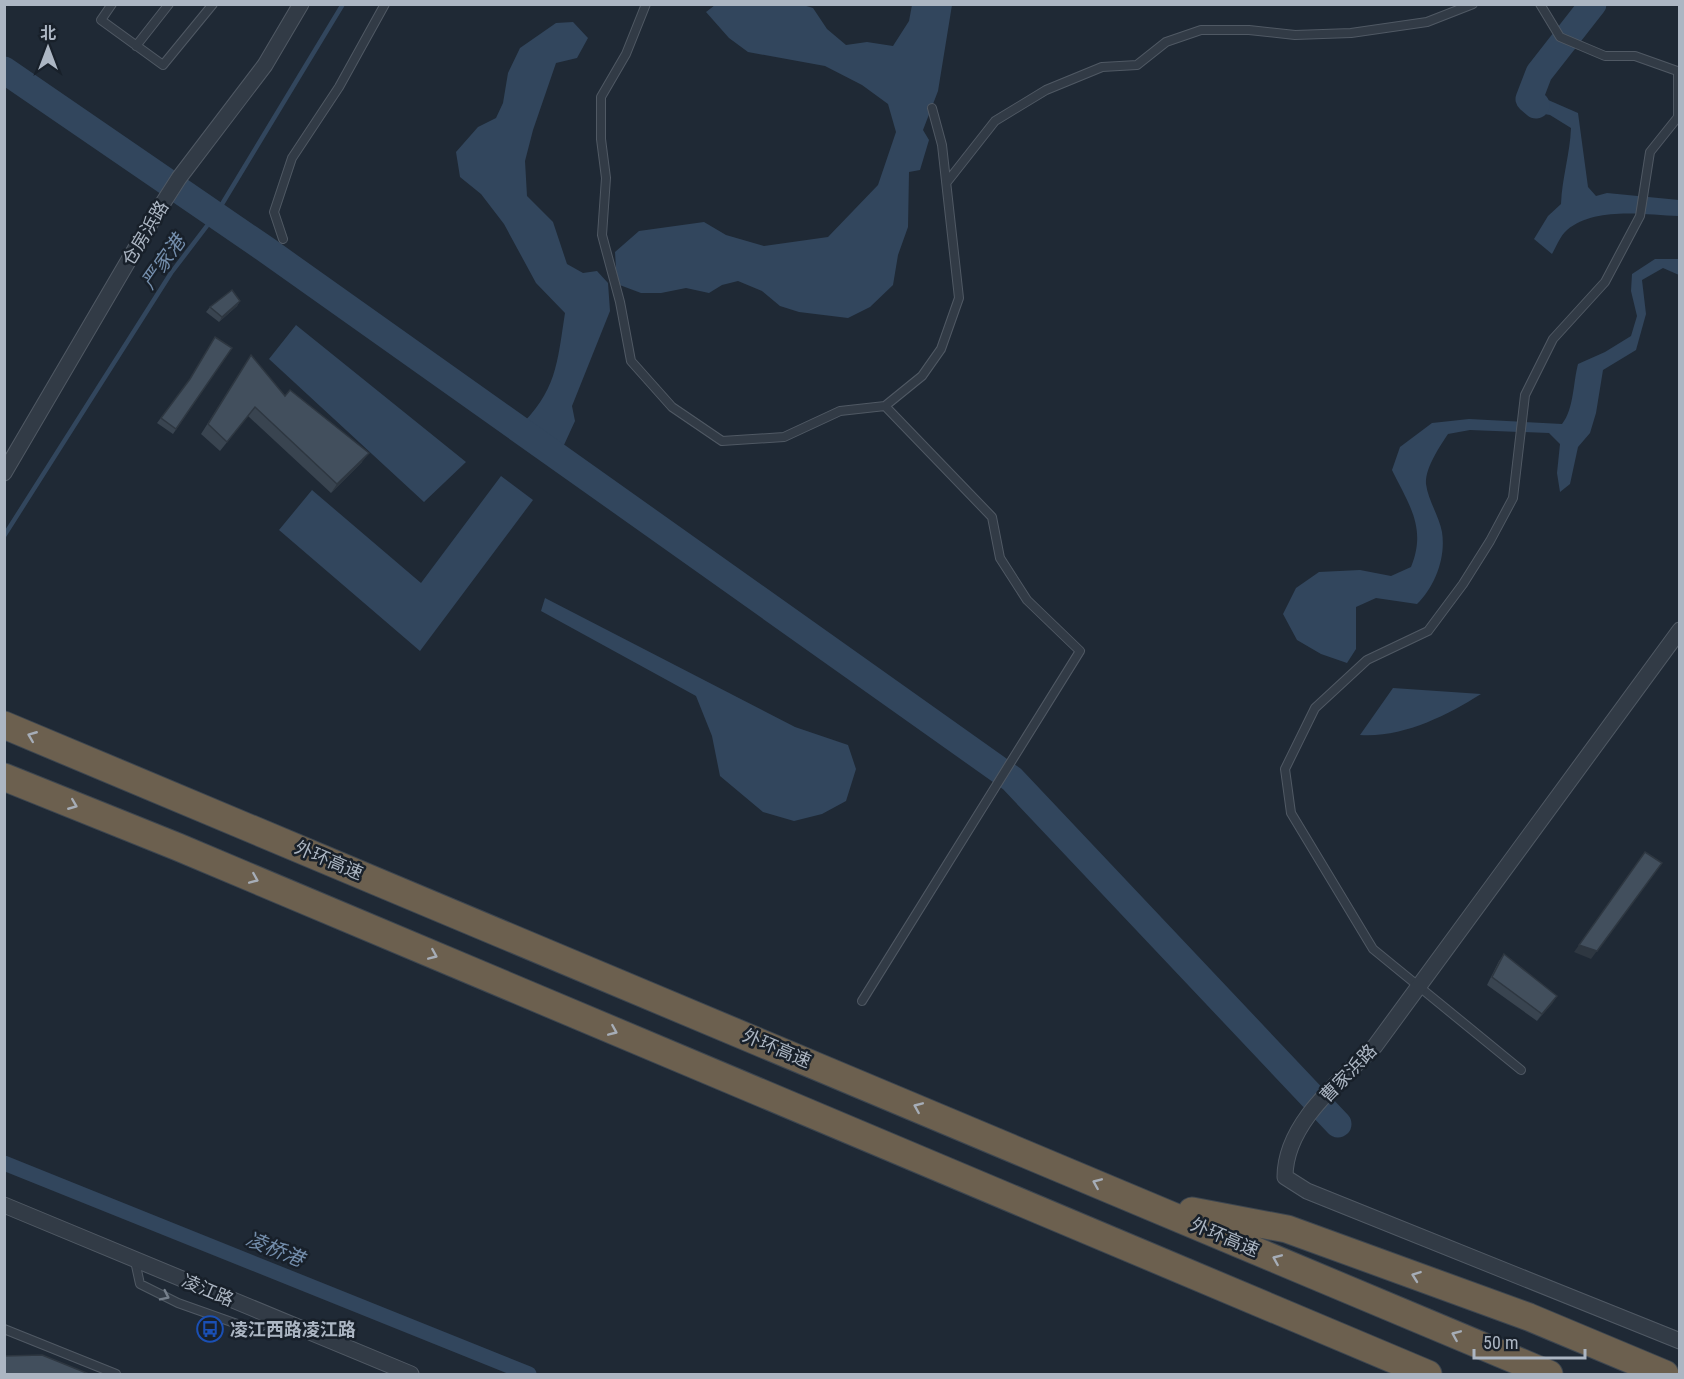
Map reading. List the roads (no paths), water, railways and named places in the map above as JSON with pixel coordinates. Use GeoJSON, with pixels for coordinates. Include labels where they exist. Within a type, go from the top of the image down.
{"type":"FeatureCollection","features":[{"type":"Feature","properties":{"kind":"highway","name":"外环高速"},"geometry":{"type":"LineString","coordinates":[[4,725],[59,746],[1549,1374]]}},
{"type":"Feature","properties":{"kind":"highway"},"geometry":{"type":"LineString","coordinates":[[12,780],[189,852],[1428,1374]]}},
{"type":"Feature","properties":{"kind":"highway"},"geometry":{"type":"LineString","coordinates":[[1139,1201],[1287,1229],[1529,1317],[1665,1374]]}},
{"type":"Feature","properties":{"kind":"highway"},"geometry":{"type":"LineString","coordinates":[[1109,1240],[1380,1374]]}},
{"type":"Feature","properties":{"kind":"street","name":"仓房浜路"},"geometry":{"type":"LineString","coordinates":[[4,473],[154,217],[179,178],[265,65],[301,4]]}},
{"type":"Feature","properties":{"kind":"street","name":"曹家浜路"},"geometry":{"type":"LineString","coordinates":[[1680,630],[1375,1046],[1330,1091],[1300,1126],[1285,1167],[1285,1177],[1307,1191],[1680,1341]]}},
{"type":"Feature","properties":{"kind":"street","name":"凌江路"},"geometry":{"type":"LineString","coordinates":[[4,1205],[411,1374]]}},
{"type":"Feature","properties":{"kind":"lane"},"geometry":{"type":"LineString","coordinates":[[112,4],[101,20],[163,65],[213,4]]}},
{"type":"Feature","properties":{"kind":"lane"},"geometry":{"type":"LineString","coordinates":[[136,46],[169,4]]}},
{"type":"Feature","properties":{"kind":"lane"},"geometry":{"type":"LineString","coordinates":[[284,239],[274,212],[292,158],[339,87],[385,4]]}},
{"type":"Feature","properties":{"kind":"lane"},"geometry":{"type":"LineString","coordinates":[[645,4],[626,54],[601,98],[601,139],[606,178],[602,235],[620,302],[631,362],[672,406],[722,441],[784,436],[840,411],[885,405],[922,376],[941,349],[958,298],[942,145],[932,108]]}},
{"type":"Feature","properties":{"kind":"lane"},"geometry":{"type":"LineString","coordinates":[[947,182],[995,121],[1046,90],[1102,67],[1137,65],[1166,42],[1183,36],[1201,30],[1249,30],[1295,35],[1351,33],[1426,22],[1473,4]]}},
{"type":"Feature","properties":{"kind":"lane"},"geometry":{"type":"LineString","coordinates":[[1521,1070],[1373,950],[1291,813],[1285,769],[1315,708],[1367,660],[1428,631],[1463,584],[1490,541],[1513,498],[1525,395],[1553,339],[1605,282],[1640,216],[1650,152],[1678,117],[1679,71],[1635,56],[1605,56],[1560,37],[1540,4]]}},
{"type":"Feature","properties":{"kind":"lane"},"geometry":{"type":"LineString","coordinates":[[862,1001],[1080,651],[1027,600],[999,558],[992,517],[885,405]]}},
{"type":"Feature","properties":{"kind":"lane"},"geometry":{"type":"LineString","coordinates":[[135,1259],[140,1284],[178,1303],[254,1330],[276,1318]]}},
{"type":"Feature","properties":{"kind":"lane"},"geometry":{"type":"LineString","coordinates":[[4,1329],[116,1374]]}},
{"type":"Feature","properties":{"kind":"water"},"geometry":{"type":"Polygon","coordinates":[[[715,5],[803,5],[813,8],[827,29],[846,45],[867,42],[893,46],[909,21],[912,5],[952,5],[938,91],[923,130],[929,140],[920,170],[909,172],[908,227],[898,255],[893,285],[870,307],[848,318],[799,312],[780,306],[762,291],[738,281],[722,285],[709,293],[686,288],[661,293],[641,293],[617,284],[615,252],[639,231],[704,222],[726,235],[764,246],[828,237],[878,185],[896,132],[888,104],[862,85],[825,66],[748,52],[729,38],[706,12],[715,5]]]}},
{"type":"Feature","properties":{"kind":"water"},"geometry":{"type":"Polygon","coordinates":[[[573,22],[588,38],[577,58],[556,63],[525,161],[527,196],[553,222],[567,264],[583,273],[597,271],[608,283],[610,311],[572,406],[575,421],[558,458],[517,429],[548,389],[557,362],[565,313],[536,283],[504,224],[481,194],[460,177],[456,152],[478,127],[496,118],[503,103],[508,73],[520,48],[556,23],[573,22]]]}},
{"type":"Feature","properties":{"kind":"water"},"geometry":{"type":"Polygon","coordinates":[[[1539,96],[1578,113],[1588,187],[1596,196],[1607,193],[1679,200],[1679,216],[1621,214],[1592,218],[1579,222],[1567,230],[1552,254],[1534,239],[1548,216],[1561,204],[1571,128],[1550,115],[1533,112],[1539,96]]]}},
{"type":"Feature","properties":{"kind":"water"},"geometry":{"type":"Polygon","coordinates":[[[1655,259],[1679,259],[1679,275],[1663,268],[1642,280],[1646,314],[1636,350],[1603,370],[1596,413],[1590,433],[1578,447],[1570,484],[1560,492],[1557,473],[1560,444],[1549,433],[1470,430],[1448,434],[1434,457],[1426,478],[1427,490],[1441,526],[1443,542],[1441,561],[1429,589],[1417,604],[1376,598],[1356,607],[1356,649],[1347,663],[1321,654],[1297,640],[1283,614],[1296,588],[1319,572],[1360,570],[1391,576],[1411,567],[1417,540],[1417,528],[1410,506],[1392,470],[1400,447],[1432,423],[1469,419],[1562,424],[1569,411],[1578,364],[1605,352],[1631,336],[1637,316],[1631,291],[1632,274],[1655,259]]]}},
{"type":"Feature","properties":{"kind":"water"},"geometry":{"type":"Polygon","coordinates":[[[296,325],[466,462],[424,502],[269,359],[296,325]]]}},
{"type":"Feature","properties":{"kind":"water"},"geometry":{"type":"Polygon","coordinates":[[[501,476],[533,500],[420,651],[279,530],[312,490],[421,583],[501,476]]]}},
{"type":"Feature","properties":{"kind":"water"},"geometry":{"type":"Polygon","coordinates":[[[545,598],[795,727],[848,745],[856,769],[846,801],[822,814],[794,821],[763,812],[720,776],[712,736],[696,696],[541,611],[545,598]]]}},
{"type":"Feature","properties":{"kind":"water"},"geometry":{"type":"Polygon","coordinates":[[[1393,688],[1481,694],[1423,724],[1392,733],[1360,735],[1393,688]]]}},
{"type":"Feature","properties":{"kind":"waterway","name":"严家港"},"geometry":{"type":"LineString","coordinates":[[4,536],[171,273],[216,214],[343,4]]}},
{"type":"Feature","properties":{"kind":"waterway"},"geometry":{"type":"LineString","coordinates":[[1536,105],[1529,99],[1539,73],[1593,4]]}},
{"type":"Feature","properties":{"kind":"waterway"},"geometry":{"type":"LineString","coordinates":[[4,70],[268,251],[1012,779],[1338,1124]]}},
{"type":"Feature","properties":{"kind":"waterway","name":"凌桥港"},"geometry":{"type":"LineString","coordinates":[[4,1163],[529,1374]]}},
{"type":"Feature","properties":{"kind":"place","name":"凌江西路凌江路"},"geometry":{"type":"Point","coordinates":[210,1329]}}]}
